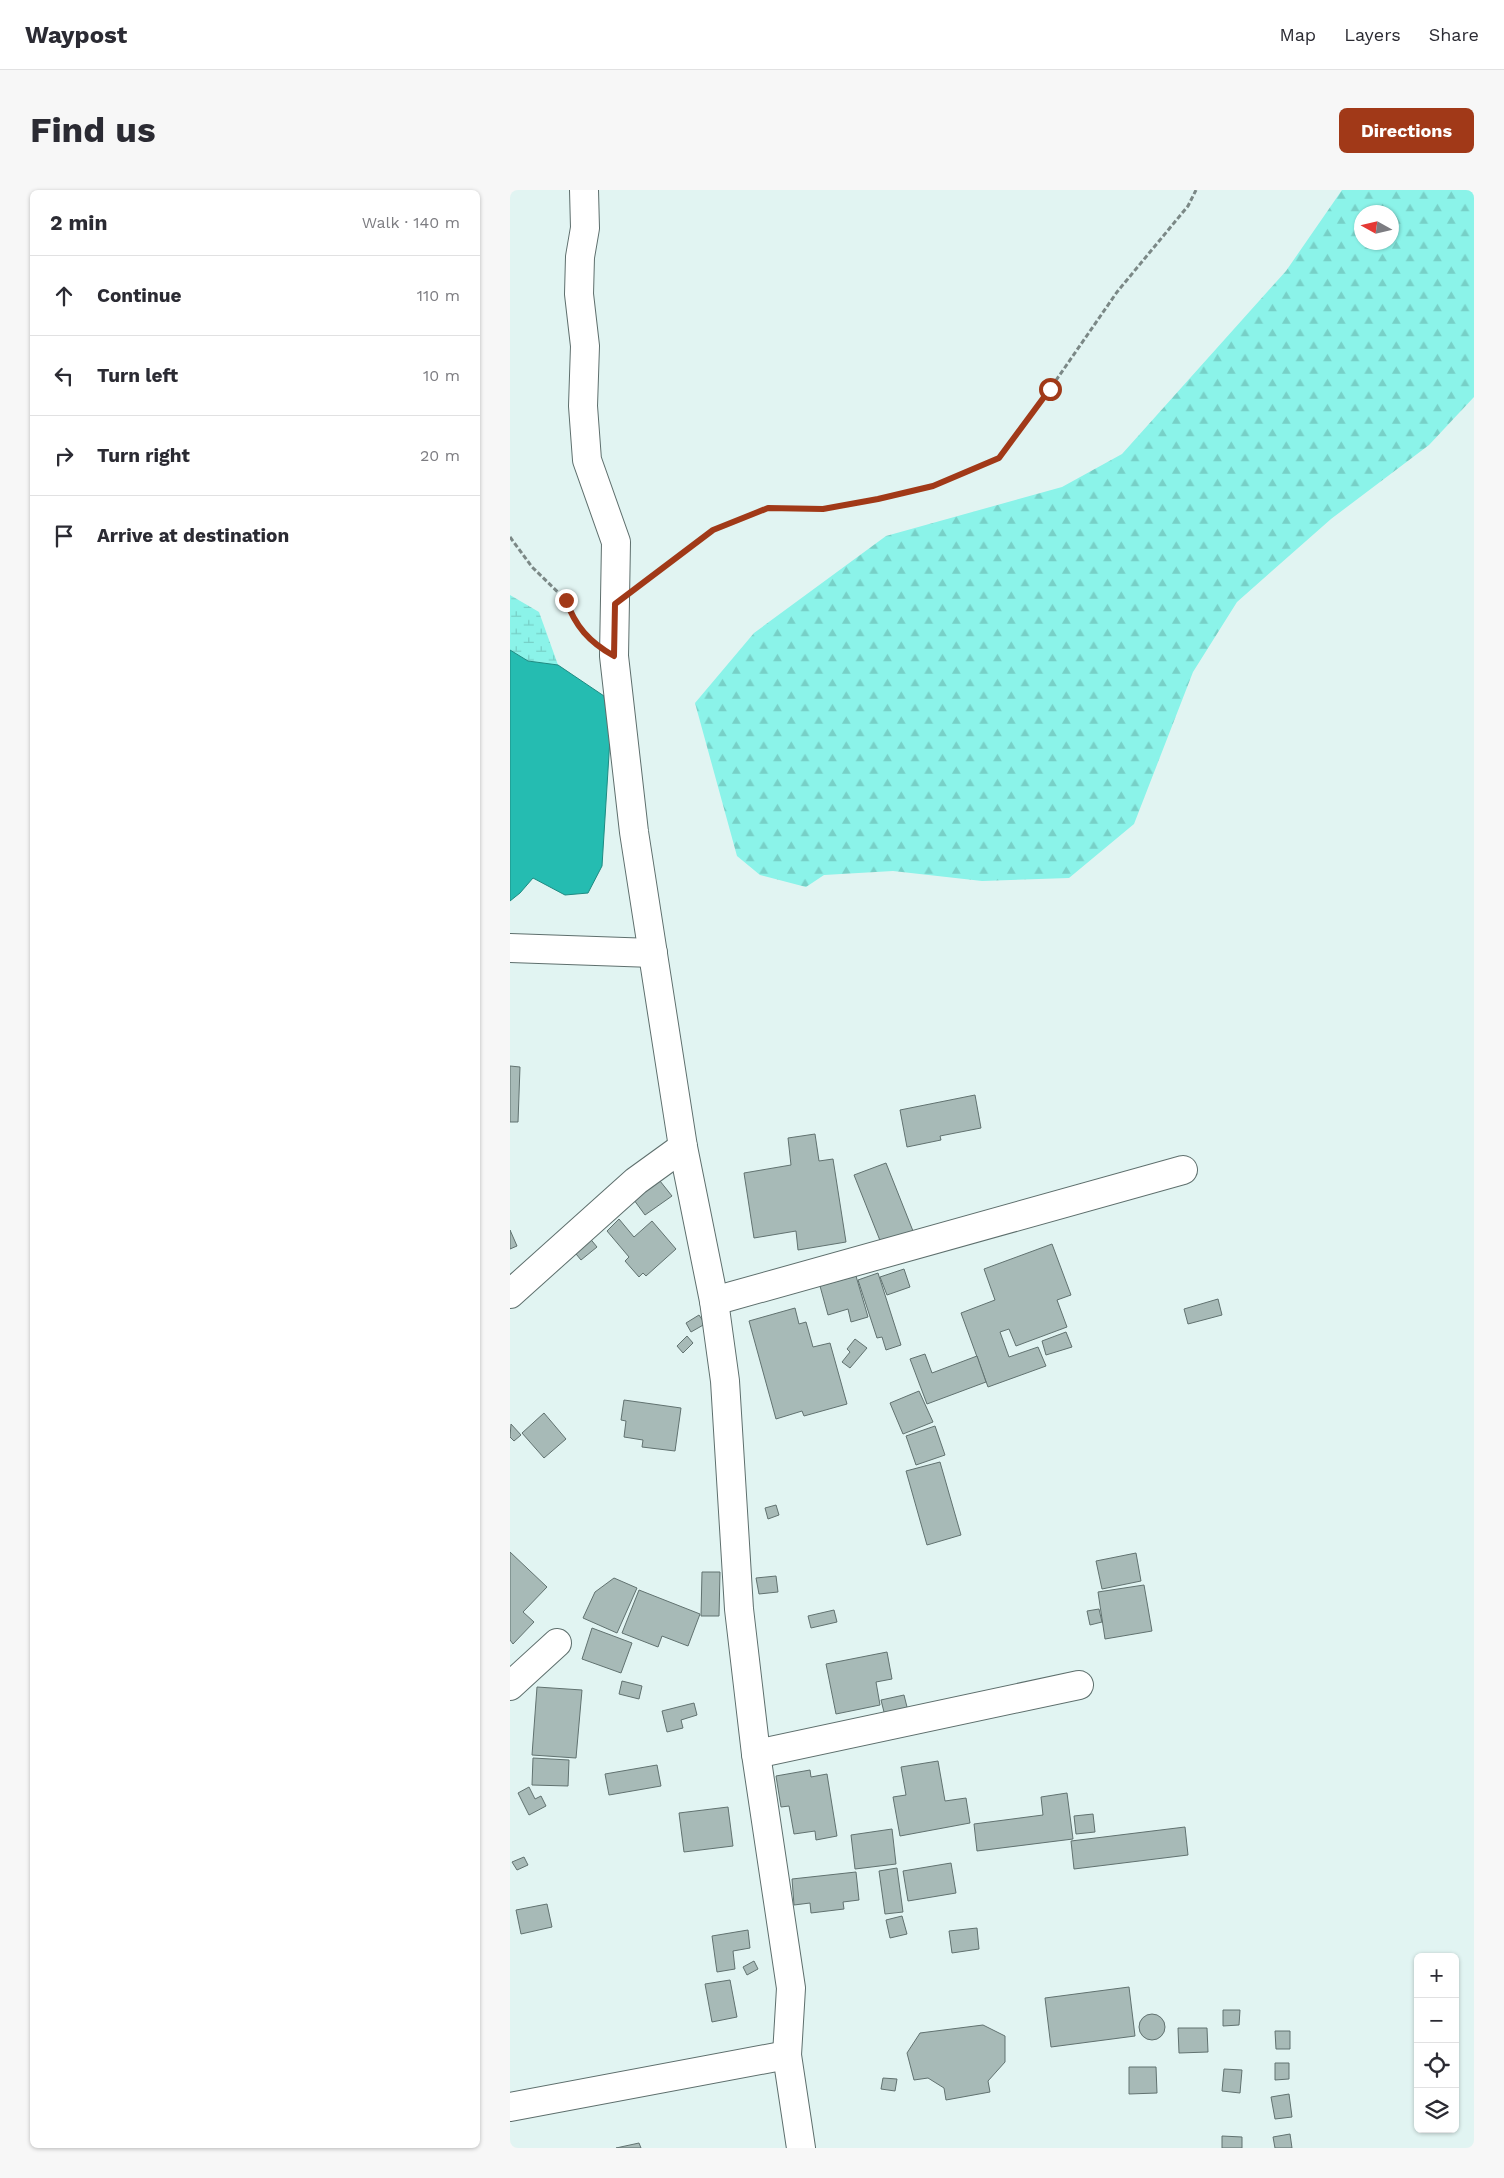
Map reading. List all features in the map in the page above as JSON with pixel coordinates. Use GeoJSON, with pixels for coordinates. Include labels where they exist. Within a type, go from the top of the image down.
{"type":"FeatureCollection","features":[{"type":"Feature","properties":{"kind":"street"},"geometry":{"type":"LineString","coordinates":[[584,190],[585,228],[580,257],[579,294],[585,346],[583,406],[587,460],[616,542],[614,656],[634,832],[684,1147],[714,1301],[725,1381],[739,1609],[756,1754],[792,1988],[786,2055],[801,2148]]}},
{"type":"Feature","properties":{"kind":"street"},"geometry":{"type":"LineString","coordinates":[[510,948],[653,953]]}},
{"type":"Feature","properties":{"kind":"street"},"geometry":{"type":"LineString","coordinates":[[510,1294],[636,1181],[684,1147]]}},
{"type":"Feature","properties":{"kind":"street"},"geometry":{"type":"LineString","coordinates":[[714,1301],[1183,1170]]}},
{"type":"Feature","properties":{"kind":"street"},"geometry":{"type":"LineString","coordinates":[[510,1686],[557,1643]]}},
{"type":"Feature","properties":{"kind":"street"},"geometry":{"type":"LineString","coordinates":[[756,1754],[1079,1685]]}},
{"type":"Feature","properties":{"kind":"street"},"geometry":{"type":"LineString","coordinates":[[510,2107],[786,2055]]}},
{"type":"Feature","properties":{"kind":"path"},"geometry":{"type":"LineString","coordinates":[[615,604],[713,530],[768,508],[823,509],[878,499],[933,486],[999,458],[1050,389],[1117,292],[1188,206],[1196,190]]}},
{"type":"Feature","properties":{"kind":"path"},"geometry":{"type":"LineString","coordinates":[[510,537],[532,567],[566,600],[573,618],[596,646],[614,656]]}},
{"type":"Feature","properties":{"kind":"green space"},"geometry":{"type":"Polygon","coordinates":[[[1342,190],[1474,190],[1474,397],[1429,445],[1331,519],[1237,602],[1193,672],[1134,824],[1069,878],[982,881],[893,871],[824,875],[806,887],[760,875],[737,856],[695,703],[754,633],[886,536],[1062,487],[1122,454],[1286,271],[1342,190]]]}},
{"type":"Feature","properties":{"kind":"green space"},"geometry":{"type":"Polygon","coordinates":[[[510,595],[539,612],[558,665],[528,661],[510,650],[510,595]]]}},
{"type":"Feature","properties":{"kind":"shaded area"},"geometry":{"type":"Polygon","coordinates":[[[510,650],[528,661],[558,665],[604,696],[610,738],[602,866],[588,893],[565,895],[533,878],[510,901],[510,650]]]}},
{"type":"Feature","properties":{"kind":"building"},"geometry":{"type":"Polygon","coordinates":[[[510,1066],[520,1067],[518,1122],[510,1122],[510,1066]]]}},
{"type":"Feature","properties":{"kind":"building"},"geometry":{"type":"Polygon","coordinates":[[[975,1095],[981,1128],[940,1136],[941,1140],[907,1147],[900,1110],[975,1095]]]}},
{"type":"Feature","properties":{"kind":"building"},"geometry":{"type":"Polygon","coordinates":[[[815,1134],[819,1161],[833,1159],[846,1242],[798,1250],[796,1231],[754,1238],[744,1173],[791,1165],[788,1138],[815,1134]]]}},
{"type":"Feature","properties":{"kind":"building"},"geometry":{"type":"Polygon","coordinates":[[[886,1163],[913,1231],[881,1243],[854,1175],[886,1163]]]}},
{"type":"Feature","properties":{"kind":"building"},"geometry":{"type":"Polygon","coordinates":[[[660,1181],[672,1196],[645,1215],[634,1200],[660,1181]]]}},
{"type":"Feature","properties":{"kind":"building"},"geometry":{"type":"Polygon","coordinates":[[[619,1219],[634,1237],[652,1221],[676,1249],[646,1276],[643,1273],[639,1277],[625,1261],[629,1257],[607,1231],[619,1219]]]}},
{"type":"Feature","properties":{"kind":"building"},"geometry":{"type":"Polygon","coordinates":[[[510,1230],[517,1246],[510,1249],[510,1230]]]}},
{"type":"Feature","properties":{"kind":"building"},"geometry":{"type":"Polygon","coordinates":[[[588,1236],[597,1247],[581,1260],[572,1249],[588,1236]]]}},
{"type":"Feature","properties":{"kind":"building"},"geometry":{"type":"Polygon","coordinates":[[[1052,1244],[1071,1295],[1057,1300],[1067,1327],[1016,1346],[1009,1329],[1000,1332],[1009,1357],[1038,1347],[1046,1366],[988,1387],[961,1313],[995,1300],[984,1269],[1052,1244]]]}},
{"type":"Feature","properties":{"kind":"building"},"geometry":{"type":"Polygon","coordinates":[[[904,1269],[910,1287],[887,1295],[880,1277],[904,1269]]]}},
{"type":"Feature","properties":{"kind":"building"},"geometry":{"type":"Polygon","coordinates":[[[878,1273],[901,1345],[886,1350],[882,1337],[877,1338],[858,1280],[878,1273]]]}},
{"type":"Feature","properties":{"kind":"building"},"geometry":{"type":"Polygon","coordinates":[[[856,1276],[868,1317],[851,1322],[848,1309],[828,1315],[820,1286],[856,1276]]]}},
{"type":"Feature","properties":{"kind":"building"},"geometry":{"type":"Polygon","coordinates":[[[1218,1299],[1222,1315],[1188,1324],[1184,1309],[1218,1299]]]}},
{"type":"Feature","properties":{"kind":"building"},"geometry":{"type":"Polygon","coordinates":[[[795,1308],[799,1324],[806,1322],[813,1347],[830,1343],[847,1404],[804,1416],[802,1411],[776,1419],[749,1321],[795,1308]]]}},
{"type":"Feature","properties":{"kind":"building"},"geometry":{"type":"Polygon","coordinates":[[[699,1315],[705,1324],[691,1332],[686,1323],[699,1315]]]}},
{"type":"Feature","properties":{"kind":"building"},"geometry":{"type":"Polygon","coordinates":[[[1066,1332],[1072,1347],[1046,1355],[1042,1341],[1066,1332]]]}},
{"type":"Feature","properties":{"kind":"building"},"geometry":{"type":"Polygon","coordinates":[[[687,1336],[693,1343],[683,1353],[677,1346],[687,1336]]]}},
{"type":"Feature","properties":{"kind":"building"},"geometry":{"type":"Polygon","coordinates":[[[855,1339],[867,1348],[850,1368],[842,1362],[850,1352],[847,1349],[855,1339]]]}},
{"type":"Feature","properties":{"kind":"building"},"geometry":{"type":"Polygon","coordinates":[[[925,1354],[932,1373],[977,1356],[986,1382],[927,1404],[910,1359],[925,1354]]]}},
{"type":"Feature","properties":{"kind":"building"},"geometry":{"type":"Polygon","coordinates":[[[919,1391],[933,1422],[903,1434],[890,1403],[919,1391]]]}},
{"type":"Feature","properties":{"kind":"building"},"geometry":{"type":"Polygon","coordinates":[[[624,1400],[681,1408],[675,1451],[642,1447],[643,1440],[624,1437],[626,1421],[621,1420],[624,1400]]]}},
{"type":"Feature","properties":{"kind":"building"},"geometry":{"type":"Polygon","coordinates":[[[544,1413],[566,1439],[544,1458],[522,1433],[544,1413]]]}},
{"type":"Feature","properties":{"kind":"building"},"geometry":{"type":"Polygon","coordinates":[[[511,1424],[521,1435],[514,1441],[510,1437],[511,1424]]]}},
{"type":"Feature","properties":{"kind":"building"},"geometry":{"type":"Polygon","coordinates":[[[935,1426],[945,1455],[916,1465],[906,1436],[935,1426]]]}},
{"type":"Feature","properties":{"kind":"building"},"geometry":{"type":"Polygon","coordinates":[[[940,1462],[961,1535],[927,1545],[906,1471],[940,1462]]]}},
{"type":"Feature","properties":{"kind":"building"},"geometry":{"type":"Polygon","coordinates":[[[776,1505],[779,1515],[768,1519],[765,1508],[776,1505]]]}},
{"type":"Feature","properties":{"kind":"building"},"geometry":{"type":"Polygon","coordinates":[[[510,1552],[547,1587],[523,1612],[534,1622],[513,1644],[510,1640],[510,1552]]]}},
{"type":"Feature","properties":{"kind":"building"},"geometry":{"type":"Polygon","coordinates":[[[1136,1553],[1141,1581],[1102,1589],[1096,1561],[1136,1553]]]}},
{"type":"Feature","properties":{"kind":"building"},"geometry":{"type":"Polygon","coordinates":[[[702,1572],[720,1572],[719,1616],[701,1616],[702,1572]]]}},
{"type":"Feature","properties":{"kind":"building"},"geometry":{"type":"Polygon","coordinates":[[[776,1576],[778,1592],[759,1594],[756,1578],[776,1576]]]}},
{"type":"Feature","properties":{"kind":"building"},"geometry":{"type":"Polygon","coordinates":[[[614,1578],[637,1588],[617,1633],[583,1618],[595,1592],[614,1578]]]}},
{"type":"Feature","properties":{"kind":"building"},"geometry":{"type":"Polygon","coordinates":[[[1144,1585],[1152,1631],[1105,1639],[1098,1592],[1144,1585]]]}},
{"type":"Feature","properties":{"kind":"building"},"geometry":{"type":"Polygon","coordinates":[[[639,1590],[700,1614],[688,1646],[662,1636],[658,1647],[622,1633],[639,1590]]]}},
{"type":"Feature","properties":{"kind":"building"},"geometry":{"type":"Polygon","coordinates":[[[1099,1609],[1102,1622],[1090,1625],[1087,1611],[1099,1609]]]}},
{"type":"Feature","properties":{"kind":"building"},"geometry":{"type":"Polygon","coordinates":[[[834,1610],[837,1622],[811,1628],[808,1616],[834,1610]]]}},
{"type":"Feature","properties":{"kind":"building"},"geometry":{"type":"Polygon","coordinates":[[[592,1628],[632,1643],[621,1673],[582,1659],[592,1628]]]}},
{"type":"Feature","properties":{"kind":"building"},"geometry":{"type":"Polygon","coordinates":[[[887,1652],[892,1679],[876,1682],[880,1705],[836,1714],[826,1664],[887,1652]]]}},
{"type":"Feature","properties":{"kind":"building"},"geometry":{"type":"Polygon","coordinates":[[[622,1681],[642,1686],[639,1699],[619,1694],[622,1681]]]}},
{"type":"Feature","properties":{"kind":"building"},"geometry":{"type":"Polygon","coordinates":[[[537,1687],[582,1690],[576,1758],[532,1755],[537,1687]]]}},
{"type":"Feature","properties":{"kind":"building"},"geometry":{"type":"Polygon","coordinates":[[[904,1695],[908,1711],[885,1716],[881,1700],[904,1695]]]}},
{"type":"Feature","properties":{"kind":"building"},"geometry":{"type":"Polygon","coordinates":[[[694,1703],[697,1715],[681,1720],[683,1728],[667,1732],[662,1711],[694,1703]]]}},
{"type":"Feature","properties":{"kind":"building"},"geometry":{"type":"Polygon","coordinates":[[[533,1758],[569,1760],[568,1786],[532,1785],[533,1758]]]}},
{"type":"Feature","properties":{"kind":"building"},"geometry":{"type":"Polygon","coordinates":[[[938,1761],[945,1801],[966,1798],[970,1823],[900,1836],[893,1797],[906,1795],[901,1767],[938,1761]]]}},
{"type":"Feature","properties":{"kind":"building"},"geometry":{"type":"Polygon","coordinates":[[[657,1765],[661,1786],[609,1795],[605,1774],[657,1765]]]}},
{"type":"Feature","properties":{"kind":"building"},"geometry":{"type":"Polygon","coordinates":[[[810,1770],[811,1777],[827,1774],[837,1836],[816,1840],[815,1831],[794,1834],[789,1806],[781,1807],[776,1776],[810,1770]]]}},
{"type":"Feature","properties":{"kind":"building"},"geometry":{"type":"Polygon","coordinates":[[[529,1787],[535,1799],[541,1796],[546,1806],[529,1815],[518,1793],[529,1787]]]}},
{"type":"Feature","properties":{"kind":"building"},"geometry":{"type":"Polygon","coordinates":[[[1067,1793],[1073,1839],[977,1851],[974,1824],[1043,1815],[1041,1797],[1067,1793]]]}},
{"type":"Feature","properties":{"kind":"building"},"geometry":{"type":"Polygon","coordinates":[[[728,1807],[733,1846],[684,1852],[679,1813],[728,1807]]]}},
{"type":"Feature","properties":{"kind":"building"},"geometry":{"type":"Polygon","coordinates":[[[1093,1814],[1095,1832],[1076,1834],[1074,1816],[1093,1814]]]}},
{"type":"Feature","properties":{"kind":"building"},"geometry":{"type":"Polygon","coordinates":[[[1185,1827],[1188,1855],[1074,1869],[1071,1841],[1185,1827]]]}},
{"type":"Feature","properties":{"kind":"building"},"geometry":{"type":"Polygon","coordinates":[[[892,1829],[896,1864],[855,1869],[851,1835],[892,1829]]]}},
{"type":"Feature","properties":{"kind":"building"},"geometry":{"type":"Polygon","coordinates":[[[524,1857],[528,1865],[517,1870],[512,1862],[524,1857]]]}},
{"type":"Feature","properties":{"kind":"building"},"geometry":{"type":"Polygon","coordinates":[[[951,1863],[956,1893],[908,1901],[903,1871],[951,1863]]]}},
{"type":"Feature","properties":{"kind":"building"},"geometry":{"type":"Polygon","coordinates":[[[897,1868],[903,1912],[885,1914],[879,1871],[897,1868]]]}},
{"type":"Feature","properties":{"kind":"building"},"geometry":{"type":"Polygon","coordinates":[[[856,1872],[859,1900],[843,1902],[844,1909],[811,1913],[810,1903],[794,1905],[792,1879],[856,1872]]]}},
{"type":"Feature","properties":{"kind":"building"},"geometry":{"type":"Polygon","coordinates":[[[547,1904],[552,1927],[521,1934],[516,1910],[547,1904]]]}},
{"type":"Feature","properties":{"kind":"building"},"geometry":{"type":"Polygon","coordinates":[[[902,1916],[907,1934],[890,1938],[886,1920],[902,1916]]]}},
{"type":"Feature","properties":{"kind":"building"},"geometry":{"type":"Polygon","coordinates":[[[977,1928],[979,1949],[952,1953],[949,1931],[977,1928]]]}},
{"type":"Feature","properties":{"kind":"building"},"geometry":{"type":"Polygon","coordinates":[[[748,1930],[750,1948],[733,1951],[735,1969],[717,1972],[712,1936],[748,1930]]]}},
{"type":"Feature","properties":{"kind":"building"},"geometry":{"type":"Polygon","coordinates":[[[754,1961],[758,1969],[747,1975],[743,1967],[754,1961]]]}},
{"type":"Feature","properties":{"kind":"building"},"geometry":{"type":"Polygon","coordinates":[[[730,1980],[737,2017],[712,2022],[705,1984],[730,1980]]]}},
{"type":"Feature","properties":{"kind":"building"},"geometry":{"type":"Polygon","coordinates":[[[1129,1987],[1135,2036],[1051,2047],[1045,1998],[1129,1987]]]}},
{"type":"Feature","properties":{"kind":"building"},"geometry":{"type":"Polygon","coordinates":[[[1223,2010],[1240,2010],[1239,2025],[1223,2026],[1223,2010]]]}},
{"type":"Feature","properties":{"kind":"building"},"geometry":{"type":"Polygon","coordinates":[[[1152,2014],[1161,2018],[1165,2027],[1161,2036],[1152,2040],[1143,2036],[1139,2027],[1143,2018],[1152,2014]]]}},
{"type":"Feature","properties":{"kind":"building"},"geometry":{"type":"Polygon","coordinates":[[[983,2025],[1005,2036],[1005,2062],[988,2081],[990,2092],[946,2100],[944,2088],[928,2078],[914,2080],[907,2053],[920,2033],[983,2025]]]}},
{"type":"Feature","properties":{"kind":"building"},"geometry":{"type":"Polygon","coordinates":[[[1178,2028],[1207,2028],[1208,2052],[1179,2053],[1178,2028]]]}},
{"type":"Feature","properties":{"kind":"building"},"geometry":{"type":"Polygon","coordinates":[[[1275,2031],[1290,2031],[1290,2049],[1276,2049],[1275,2031]]]}},
{"type":"Feature","properties":{"kind":"building"},"geometry":{"type":"Polygon","coordinates":[[[1275,2063],[1289,2063],[1289,2079],[1275,2080],[1275,2063]]]}},
{"type":"Feature","properties":{"kind":"building"},"geometry":{"type":"Polygon","coordinates":[[[1129,2067],[1156,2067],[1157,2093],[1129,2094],[1129,2067]]]}},
{"type":"Feature","properties":{"kind":"building"},"geometry":{"type":"Polygon","coordinates":[[[1224,2069],[1242,2070],[1240,2093],[1222,2091],[1224,2069]]]}},
{"type":"Feature","properties":{"kind":"building"},"geometry":{"type":"Polygon","coordinates":[[[883,2078],[897,2079],[895,2091],[881,2089],[883,2078]]]}},
{"type":"Feature","properties":{"kind":"building"},"geometry":{"type":"Polygon","coordinates":[[[1289,2094],[1292,2117],[1275,2119],[1271,2097],[1289,2094]]]}},
{"type":"Feature","properties":{"kind":"building"},"geometry":{"type":"Polygon","coordinates":[[[1290,2134],[1292,2148],[1275,2148],[1273,2137],[1290,2134]]]}},
{"type":"Feature","properties":{"kind":"building"},"geometry":{"type":"Polygon","coordinates":[[[1222,2136],[1242,2137],[1242,2148],[1222,2148],[1222,2136]]]}},
{"type":"Feature","properties":{"kind":"building"},"geometry":{"type":"Polygon","coordinates":[[[639,2143],[641,2148],[616,2148],[639,2143]]]}},
{"type":"Feature","properties":{"kind":"route"},"geometry":{"type":"LineString","coordinates":[[566,600],[573,618],[596,646],[614,656],[615,604],[713,530],[768,508],[823,509],[933,486],[999,458],[1050,389]]}}]}
